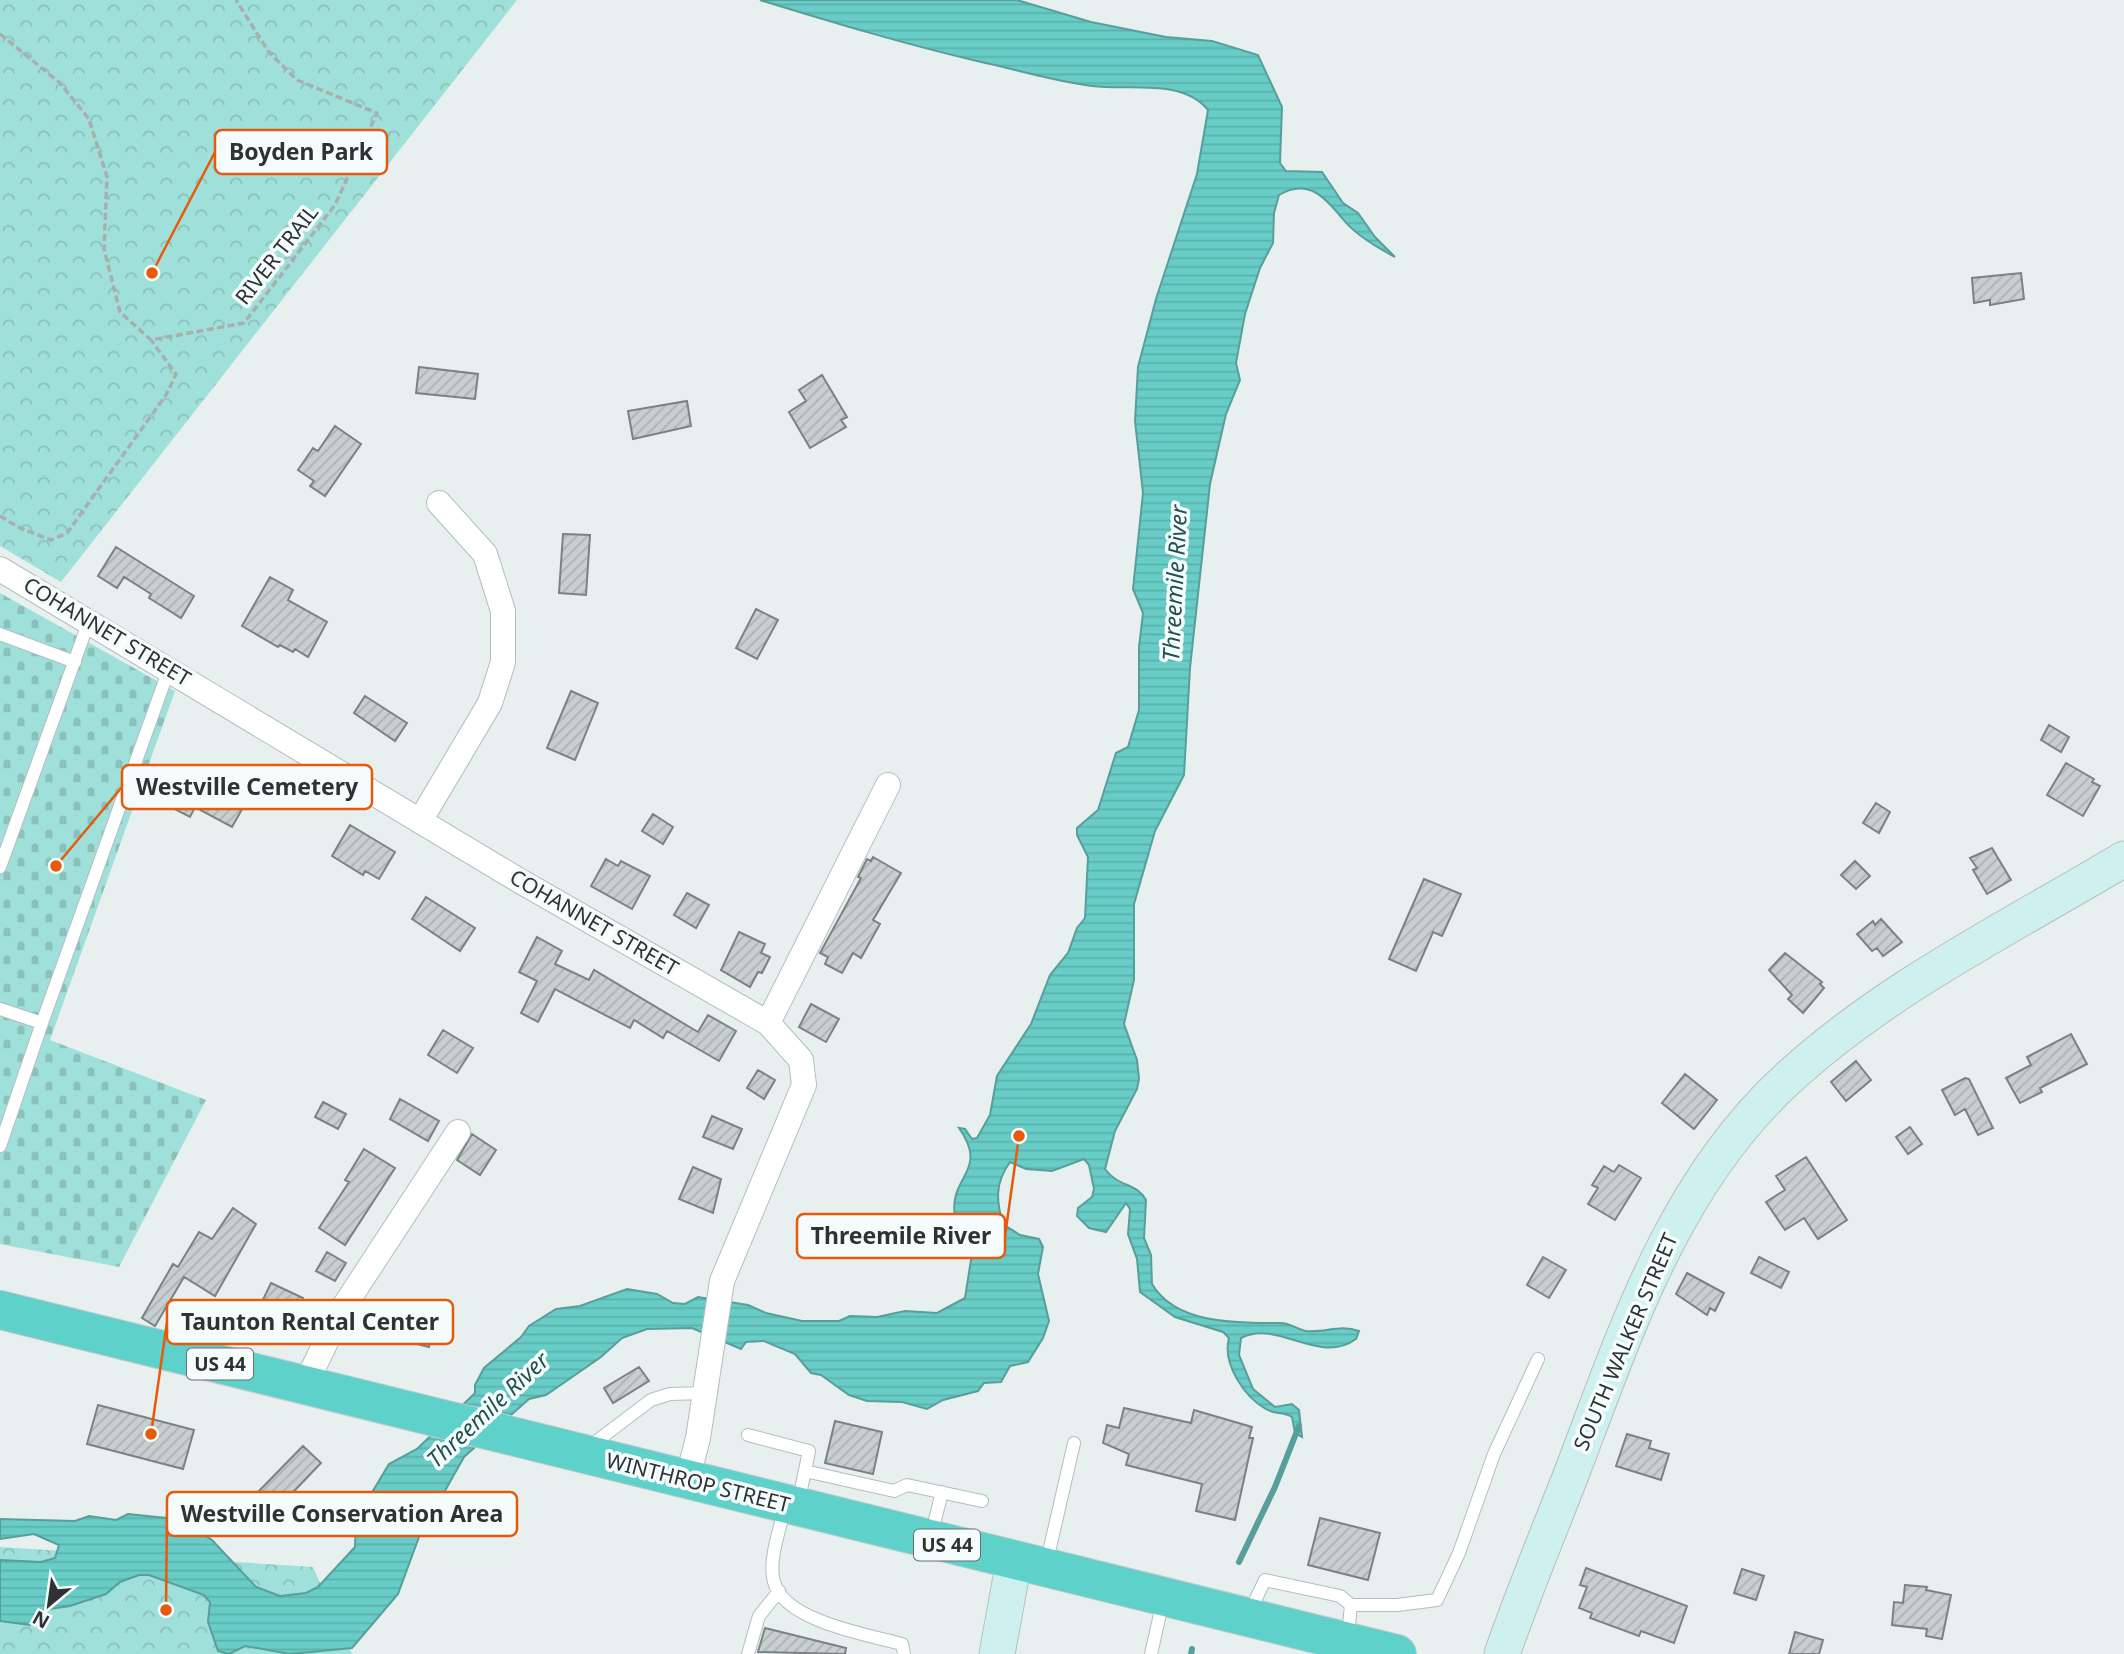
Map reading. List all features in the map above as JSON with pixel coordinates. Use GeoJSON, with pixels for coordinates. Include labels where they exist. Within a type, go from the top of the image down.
{"type":"FeatureCollection","features":[{"type":"Feature","properties":{"kind":"highway","name":"WINTHROP STREET"},"geometry":{"type":"LineString","coordinates":[[0,1310],[1397,1654]]}},
{"type":"Feature","properties":{"kind":"street"},"geometry":{"type":"LineString","coordinates":[[420,821],[490,703],[503,662],[503,611],[485,554],[439,503]]}},
{"type":"Feature","properties":{"kind":"street","name":"COHANNET STREET"},"geometry":{"type":"LineString","coordinates":[[0,569],[420,821],[768,1023],[802,1060],[804,1085],[720,1290],[707,1382],[687,1480]]}},
{"type":"Feature","properties":{"kind":"street"},"geometry":{"type":"LineString","coordinates":[[768,1023],[888,785]]}},
{"type":"Feature","properties":{"kind":"street","name":"SOUTH WALKER STREET"},"geometry":{"type":"LineString","coordinates":[[1502,1654],[1608,1377],[1656,1262],[1686,1207],[1734,1137],[1783,1083],[1867,1016],[1962,953],[2124,859]]}},
{"type":"Feature","properties":{"kind":"street"},"geometry":{"type":"LineString","coordinates":[[305,1385],[341,1311],[458,1132]]}},
{"type":"Feature","properties":{"kind":"street"},"geometry":{"type":"LineString","coordinates":[[997,1654],[1029,1565]]}},
{"type":"Feature","properties":{"kind":"lane"},"geometry":{"type":"LineString","coordinates":[[0,867],[89,621]]}},
{"type":"Feature","properties":{"kind":"lane"},"geometry":{"type":"LineString","coordinates":[[0,634],[75,662]]}},
{"type":"Feature","properties":{"kind":"lane"},"geometry":{"type":"LineString","coordinates":[[0,1146],[169,668]]}},
{"type":"Feature","properties":{"kind":"lane"},"geometry":{"type":"LineString","coordinates":[[0,1009],[42,1023]]}},
{"type":"Feature","properties":{"kind":"lane"},"geometry":{"type":"LineString","coordinates":[[1247,1617],[1265,1580],[1340,1596],[1352,1605],[1397,1605],[1437,1600],[1459,1553],[1494,1454],[1538,1359]]}},
{"type":"Feature","properties":{"kind":"lane"},"geometry":{"type":"LineString","coordinates":[[580,1454],[651,1400],[707,1382]]}},
{"type":"Feature","properties":{"kind":"lane"},"geometry":{"type":"LineString","coordinates":[[748,1435],[810,1451],[774,1558],[774,1582],[786,1603],[810,1616],[902,1644],[904,1654]]}},
{"type":"Feature","properties":{"kind":"lane"},"geometry":{"type":"LineString","coordinates":[[1029,1565],[1074,1443]]}},
{"type":"Feature","properties":{"kind":"lane"},"geometry":{"type":"LineString","coordinates":[[805,1471],[894,1491],[907,1485],[982,1502]]}},
{"type":"Feature","properties":{"kind":"lane"},"geometry":{"type":"LineString","coordinates":[[930,1540],[942,1492]]}},
{"type":"Feature","properties":{"kind":"lane"},"geometry":{"type":"LineString","coordinates":[[748,1654],[759,1616],[779,1591]]}},
{"type":"Feature","properties":{"kind":"lane"},"geometry":{"type":"LineString","coordinates":[[1151,1654],[1164,1597]]}},
{"type":"Feature","properties":{"kind":"lane"},"geometry":{"type":"LineString","coordinates":[[1348,1642],[1352,1605]]}},
{"type":"Feature","properties":{"kind":"path","name":"RIVER TRAIL"},"geometry":{"type":"LineString","coordinates":[[151,340],[244,323],[335,205],[377,113],[297,79],[268,51],[236,0]]}},
{"type":"Feature","properties":{"kind":"path"},"geometry":{"type":"LineString","coordinates":[[0,34],[60,83],[89,119],[107,177],[104,249],[120,312],[151,340],[176,374],[166,395],[67,533],[51,540],[0,516]]}},
{"type":"Feature","properties":{"kind":"green space"},"geometry":{"type":"Polygon","coordinates":[[[0,0],[517,0],[61,582],[0,546],[0,0]]]}},
{"type":"Feature","properties":{"kind":"green space"},"geometry":{"type":"Polygon","coordinates":[[[0,593],[175,691],[50,1040],[206,1100],[119,1267],[0,1244],[0,593]]]}},
{"type":"Feature","properties":{"kind":"green space"},"geometry":{"type":"Polygon","coordinates":[[[0,1547],[313,1567],[352,1654],[0,1654],[0,1547]]]}},
{"type":"Feature","properties":{"kind":"water"},"geometry":{"type":"Polygon","coordinates":[[[760,0],[1017,0],[1091,22],[1166,37],[1212,41],[1258,55],[1282,107],[1280,163],[1286,171],[1322,172],[1343,203],[1358,213],[1375,237],[1395,257],[1360,235],[1315,192],[1299,188],[1279,195],[1274,213],[1273,243],[1260,268],[1245,314],[1236,363],[1240,380],[1226,414],[1210,484],[1190,668],[1184,775],[1155,831],[1134,904],[1134,980],[1124,1024],[1137,1060],[1139,1079],[1137,1089],[1115,1131],[1105,1169],[1116,1179],[1137,1190],[1146,1200],[1144,1238],[1151,1255],[1152,1284],[1176,1307],[1210,1319],[1284,1323],[1306,1331],[1352,1329],[1359,1331],[1356,1339],[1342,1346],[1328,1348],[1270,1334],[1241,1338],[1239,1355],[1253,1389],[1275,1407],[1292,1404],[1299,1410],[1302,1437],[1295,1433],[1292,1417],[1266,1409],[1243,1388],[1229,1358],[1229,1338],[1223,1332],[1175,1317],[1140,1292],[1137,1259],[1128,1234],[1130,1209],[1126,1203],[1106,1232],[1089,1228],[1077,1216],[1078,1208],[1092,1197],[1094,1189],[1089,1165],[1084,1159],[1052,1171],[1026,1169],[1010,1162],[999,1185],[998,1199],[1003,1224],[1020,1235],[1039,1239],[1043,1247],[1038,1274],[1049,1321],[1043,1338],[1028,1362],[1010,1366],[1001,1382],[984,1383],[978,1391],[943,1400],[927,1409],[902,1402],[867,1401],[849,1395],[821,1375],[811,1373],[795,1354],[764,1341],[746,1342],[741,1349],[692,1328],[647,1329],[622,1338],[601,1357],[546,1395],[529,1399],[464,1457],[419,1537],[398,1594],[352,1648],[290,1654],[245,1646],[229,1654],[218,1651],[208,1622],[210,1602],[204,1595],[149,1575],[139,1575],[120,1582],[106,1594],[70,1606],[43,1610],[30,1625],[0,1621],[0,1560],[41,1562],[55,1558],[59,1545],[34,1534],[0,1539],[0,1519],[75,1521],[89,1516],[116,1520],[128,1514],[167,1518],[191,1526],[212,1540],[256,1587],[280,1596],[306,1593],[318,1587],[355,1547],[356,1519],[389,1464],[417,1449],[475,1393],[475,1385],[484,1368],[521,1337],[529,1326],[556,1309],[580,1306],[627,1289],[657,1294],[673,1303],[685,1304],[698,1297],[748,1305],[766,1313],[802,1321],[839,1321],[850,1316],[877,1317],[905,1311],[937,1313],[965,1298],[973,1247],[969,1241],[971,1228],[955,1216],[954,1203],[970,1165],[970,1155],[959,1128],[965,1129],[972,1139],[977,1138],[990,1115],[997,1076],[1031,1024],[1050,975],[1068,953],[1077,928],[1085,918],[1088,857],[1077,835],[1077,828],[1098,810],[1116,753],[1128,747],[1139,710],[1139,647],[1143,613],[1133,589],[1143,493],[1135,421],[1138,367],[1156,299],[1197,174],[1208,110],[1184,93],[1154,88],[1092,86],[1048,78],[922,47],[760,0]]]}},
{"type":"Feature","properties":{"kind":"building"},"geometry":{"type":"Polygon","coordinates":[[[2021,273],[2024,299],[1990,305],[1990,300],[1974,303],[1972,278],[2021,273]]]}},
{"type":"Feature","properties":{"kind":"building"},"geometry":{"type":"Polygon","coordinates":[[[419,367],[478,374],[475,399],[416,393],[419,367]]]}},
{"type":"Feature","properties":{"kind":"building"},"geometry":{"type":"Polygon","coordinates":[[[822,375],[847,417],[841,420],[846,427],[810,448],[789,412],[806,401],[799,390],[822,375]]]}},
{"type":"Feature","properties":{"kind":"building"},"geometry":{"type":"Polygon","coordinates":[[[687,401],[691,426],[633,439],[628,411],[687,401]]]}},
{"type":"Feature","properties":{"kind":"building"},"geometry":{"type":"Polygon","coordinates":[[[335,426],[361,444],[325,496],[310,486],[314,481],[298,470],[313,448],[318,451],[335,426]]]}},
{"type":"Feature","properties":{"kind":"building"},"geometry":{"type":"Polygon","coordinates":[[[563,534],[590,535],[586,595],[559,593],[563,534]]]}},
{"type":"Feature","properties":{"kind":"building"},"geometry":{"type":"Polygon","coordinates":[[[116,547],[194,596],[181,618],[149,598],[151,594],[124,577],[117,588],[98,576],[116,547]]]}},
{"type":"Feature","properties":{"kind":"building"},"geometry":{"type":"Polygon","coordinates":[[[270,577],[293,590],[288,600],[327,622],[308,657],[295,649],[293,652],[280,645],[278,647],[242,626],[270,577]]]}},
{"type":"Feature","properties":{"kind":"building"},"geometry":{"type":"Polygon","coordinates":[[[756,609],[778,620],[757,659],[736,648],[756,609]]]}},
{"type":"Feature","properties":{"kind":"building"},"geometry":{"type":"Polygon","coordinates":[[[571,691],[598,703],[575,760],[547,748],[571,691]]]}},
{"type":"Feature","properties":{"kind":"building"},"geometry":{"type":"Polygon","coordinates":[[[365,696],[407,723],[395,741],[354,713],[365,696]]]}},
{"type":"Feature","properties":{"kind":"building"},"geometry":{"type":"Polygon","coordinates":[[[2049,725],[2069,737],[2061,752],[2041,740],[2049,725]]]}},
{"type":"Feature","properties":{"kind":"building"},"geometry":{"type":"Polygon","coordinates":[[[2066,763],[2094,779],[2092,782],[2100,786],[2083,816],[2047,795],[2066,763]]]}},
{"type":"Feature","properties":{"kind":"building"},"geometry":{"type":"Polygon","coordinates":[[[188,772],[218,789],[222,782],[249,797],[232,827],[195,807],[190,817],[169,806],[188,772]]]}},
{"type":"Feature","properties":{"kind":"building"},"geometry":{"type":"Polygon","coordinates":[[[1876,803],[1890,812],[1879,833],[1863,823],[1876,803]]]}},
{"type":"Feature","properties":{"kind":"building"},"geometry":{"type":"Polygon","coordinates":[[[653,814],[673,827],[663,844],[642,831],[653,814]]]}},
{"type":"Feature","properties":{"kind":"building"},"geometry":{"type":"Polygon","coordinates":[[[350,825],[395,852],[379,879],[365,871],[363,875],[332,856],[350,825]]]}},
{"type":"Feature","properties":{"kind":"building"},"geometry":{"type":"Polygon","coordinates":[[[1992,848],[2011,880],[1987,894],[1973,870],[1977,868],[1970,858],[1992,848]]]}},
{"type":"Feature","properties":{"kind":"building"},"geometry":{"type":"Polygon","coordinates":[[[873,857],[901,873],[873,920],[880,924],[861,958],[853,953],[842,973],[825,964],[828,957],[820,953],[861,878],[858,877],[867,859],[871,861],[873,857]]]}},
{"type":"Feature","properties":{"kind":"building"},"geometry":{"type":"Polygon","coordinates":[[[606,859],[618,866],[621,861],[650,876],[632,909],[591,886],[606,859]]]}},
{"type":"Feature","properties":{"kind":"building"},"geometry":{"type":"Polygon","coordinates":[[[1855,861],[1870,876],[1856,889],[1841,875],[1855,861]]]}},
{"type":"Feature","properties":{"kind":"building"},"geometry":{"type":"Polygon","coordinates":[[[1424,879],[1461,894],[1442,936],[1433,932],[1416,971],[1389,959],[1424,879]]]}},
{"type":"Feature","properties":{"kind":"building"},"geometry":{"type":"Polygon","coordinates":[[[687,893],[709,905],[696,928],[674,915],[687,893]]]}},
{"type":"Feature","properties":{"kind":"building"},"geometry":{"type":"Polygon","coordinates":[[[426,897],[475,928],[460,951],[412,919],[426,897]]]}},
{"type":"Feature","properties":{"kind":"building"},"geometry":{"type":"Polygon","coordinates":[[[1881,919],[1902,942],[1883,956],[1877,948],[1872,951],[1857,934],[1873,921],[1875,925],[1881,919]]]}},
{"type":"Feature","properties":{"kind":"building"},"geometry":{"type":"Polygon","coordinates":[[[739,932],[765,944],[761,953],[770,957],[762,973],[758,972],[750,987],[721,970],[739,932]]]}},
{"type":"Feature","properties":{"kind":"building"},"geometry":{"type":"Polygon","coordinates":[[[537,937],[562,951],[555,964],[589,980],[594,970],[698,1032],[708,1015],[736,1031],[719,1061],[667,1031],[663,1038],[634,1020],[630,1028],[555,989],[538,1022],[521,1013],[537,981],[519,972],[537,937]]]}},
{"type":"Feature","properties":{"kind":"building"},"geometry":{"type":"Polygon","coordinates":[[[1785,953],[1822,982],[1820,984],[1824,988],[1803,1013],[1788,999],[1792,995],[1769,970],[1785,953]]]}},
{"type":"Feature","properties":{"kind":"building"},"geometry":{"type":"Polygon","coordinates":[[[811,1004],[839,1019],[826,1042],[799,1027],[811,1004]]]}},
{"type":"Feature","properties":{"kind":"building"},"geometry":{"type":"Polygon","coordinates":[[[443,1030],[473,1048],[457,1073],[428,1055],[443,1030]]]}},
{"type":"Feature","properties":{"kind":"building"},"geometry":{"type":"Polygon","coordinates":[[[2071,1034],[2087,1064],[2040,1088],[2042,1092],[2020,1103],[2006,1078],[2031,1065],[2027,1057],[2071,1034]]]}},
{"type":"Feature","properties":{"kind":"building"},"geometry":{"type":"Polygon","coordinates":[[[1856,1061],[1871,1080],[1846,1101],[1831,1082],[1856,1061]]]}},
{"type":"Feature","properties":{"kind":"building"},"geometry":{"type":"Polygon","coordinates":[[[758,1070],[775,1080],[764,1099],[747,1088],[758,1070]]]}},
{"type":"Feature","properties":{"kind":"building"},"geometry":{"type":"Polygon","coordinates":[[[1685,1074],[1717,1100],[1694,1129],[1662,1103],[1685,1074]]]}},
{"type":"Feature","properties":{"kind":"building"},"geometry":{"type":"Polygon","coordinates":[[[1965,1078],[1969,1079],[1993,1128],[1978,1135],[1965,1109],[1955,1115],[1942,1090],[1965,1078]]]}},
{"type":"Feature","properties":{"kind":"building"},"geometry":{"type":"Polygon","coordinates":[[[400,1099],[439,1121],[428,1141],[390,1119],[400,1099]]]}},
{"type":"Feature","properties":{"kind":"building"},"geometry":{"type":"Polygon","coordinates":[[[323,1102],[346,1114],[338,1129],[315,1117],[323,1102]]]}},
{"type":"Feature","properties":{"kind":"building"},"geometry":{"type":"Polygon","coordinates":[[[712,1116],[742,1129],[733,1149],[703,1137],[712,1116]]]}},
{"type":"Feature","properties":{"kind":"building"},"geometry":{"type":"Polygon","coordinates":[[[1910,1127],[1922,1144],[1908,1154],[1896,1137],[1910,1127]]]}},
{"type":"Feature","properties":{"kind":"building"},"geometry":{"type":"Polygon","coordinates":[[[472,1134],[496,1150],[480,1175],[457,1160],[472,1134]]]}},
{"type":"Feature","properties":{"kind":"building"},"geometry":{"type":"Polygon","coordinates":[[[364,1149],[395,1168],[345,1245],[319,1228],[349,1182],[345,1180],[364,1149]]]}},
{"type":"Feature","properties":{"kind":"building"},"geometry":{"type":"Polygon","coordinates":[[[1806,1157],[1847,1220],[1818,1239],[1804,1218],[1785,1230],[1766,1202],[1785,1190],[1776,1176],[1806,1157]]]}},
{"type":"Feature","properties":{"kind":"building"},"geometry":{"type":"Polygon","coordinates":[[[1619,1165],[1641,1178],[1615,1220],[1588,1204],[1598,1188],[1592,1185],[1604,1166],[1614,1172],[1619,1165]]]}},
{"type":"Feature","properties":{"kind":"building"},"geometry":{"type":"Polygon","coordinates":[[[693,1167],[721,1179],[713,1213],[679,1199],[693,1167]]]}},
{"type":"Feature","properties":{"kind":"building"},"geometry":{"type":"Polygon","coordinates":[[[233,1208],[256,1224],[215,1296],[184,1277],[155,1326],[142,1318],[173,1264],[178,1267],[199,1232],[212,1239],[233,1208]]]}},
{"type":"Feature","properties":{"kind":"building"},"geometry":{"type":"Polygon","coordinates":[[[327,1252],[346,1263],[335,1281],[316,1271],[327,1252]]]}},
{"type":"Feature","properties":{"kind":"building"},"geometry":{"type":"Polygon","coordinates":[[[1543,1257],[1566,1270],[1549,1298],[1527,1285],[1543,1257]]]}},
{"type":"Feature","properties":{"kind":"building"},"geometry":{"type":"Polygon","coordinates":[[[1759,1257],[1789,1272],[1781,1288],[1751,1273],[1759,1257]]]}},
{"type":"Feature","properties":{"kind":"building"},"geometry":{"type":"Polygon","coordinates":[[[1687,1273],[1724,1293],[1715,1311],[1710,1308],[1707,1315],[1676,1294],[1687,1273]]]}},
{"type":"Feature","properties":{"kind":"building"},"geometry":{"type":"Polygon","coordinates":[[[271,1283],[303,1298],[289,1327],[257,1312],[271,1283]]]}},
{"type":"Feature","properties":{"kind":"building"},"geometry":{"type":"Polygon","coordinates":[[[381,1302],[408,1308],[406,1315],[435,1322],[429,1347],[397,1339],[400,1324],[377,1320],[381,1302]]]}},
{"type":"Feature","properties":{"kind":"building"},"geometry":{"type":"Polygon","coordinates":[[[639,1367],[649,1381],[613,1403],[604,1388],[639,1367]]]}},
{"type":"Feature","properties":{"kind":"building"},"geometry":{"type":"Polygon","coordinates":[[[98,1405],[194,1430],[183,1469],[87,1444],[98,1405]]]}},
{"type":"Feature","properties":{"kind":"building"},"geometry":{"type":"Polygon","coordinates":[[[1124,1408],[1191,1423],[1194,1410],[1252,1427],[1249,1438],[1253,1438],[1235,1520],[1196,1511],[1202,1484],[1126,1465],[1129,1454],[1103,1443],[1107,1425],[1119,1428],[1124,1408]]]}},
{"type":"Feature","properties":{"kind":"building"},"geometry":{"type":"Polygon","coordinates":[[[835,1421],[882,1432],[873,1474],[825,1463],[835,1421]]]}},
{"type":"Feature","properties":{"kind":"building"},"geometry":{"type":"Polygon","coordinates":[[[1627,1434],[1651,1441],[1649,1448],[1669,1454],[1661,1480],[1616,1466],[1627,1434]]]}},
{"type":"Feature","properties":{"kind":"building"},"geometry":{"type":"Polygon","coordinates":[[[303,1446],[321,1463],[276,1510],[257,1493],[303,1446]]]}},
{"type":"Feature","properties":{"kind":"building"},"geometry":{"type":"Polygon","coordinates":[[[1320,1518],[1380,1533],[1368,1580],[1308,1565],[1320,1518]]]}},
{"type":"Feature","properties":{"kind":"building"},"geometry":{"type":"Polygon","coordinates":[[[1586,1568],[1687,1606],[1674,1643],[1641,1631],[1639,1636],[1590,1618],[1592,1613],[1579,1608],[1587,1587],[1580,1585],[1586,1568]]]}},
{"type":"Feature","properties":{"kind":"building"},"geometry":{"type":"Polygon","coordinates":[[[1742,1569],[1764,1576],[1756,1600],[1734,1593],[1742,1569]]]}},
{"type":"Feature","properties":{"kind":"building"},"geometry":{"type":"Polygon","coordinates":[[[1905,1585],[1927,1587],[1926,1590],[1951,1595],[1942,1639],[1926,1636],[1927,1629],[1892,1625],[1894,1602],[1903,1603],[1905,1585]]]}},
{"type":"Feature","properties":{"kind":"building"},"geometry":{"type":"Polygon","coordinates":[[[765,1628],[846,1648],[845,1654],[758,1652],[765,1628]]]}},
{"type":"Feature","properties":{"kind":"building"},"geometry":{"type":"Polygon","coordinates":[[[1795,1632],[1823,1640],[1819,1654],[1789,1654],[1795,1632]]]}},
{"type":"Feature","properties":{"kind":"waterway"},"geometry":{"type":"LineString","coordinates":[[1239,1562],[1275,1487],[1299,1426]]}},
{"type":"Feature","properties":{"kind":"waterway"},"geometry":{"type":"LineString","coordinates":[[1191,1654],[1192,1649]]}},
{"type":"Feature","properties":{"kind":"place","name":"Boyden Park"},"geometry":{"type":"Point","coordinates":[152,273]}},
{"type":"Feature","properties":{"kind":"place","name":"Westville Cemetery"},"geometry":{"type":"Point","coordinates":[56,866]}},
{"type":"Feature","properties":{"kind":"place","name":"Threemile River"},"geometry":{"type":"Point","coordinates":[1019,1136]}},
{"type":"Feature","properties":{"kind":"place","name":"Taunton Rental Center"},"geometry":{"type":"Point","coordinates":[151,1434]}},
{"type":"Feature","properties":{"kind":"place","name":"Westville Conservation Area"},"geometry":{"type":"Point","coordinates":[166,1610]}}]}
